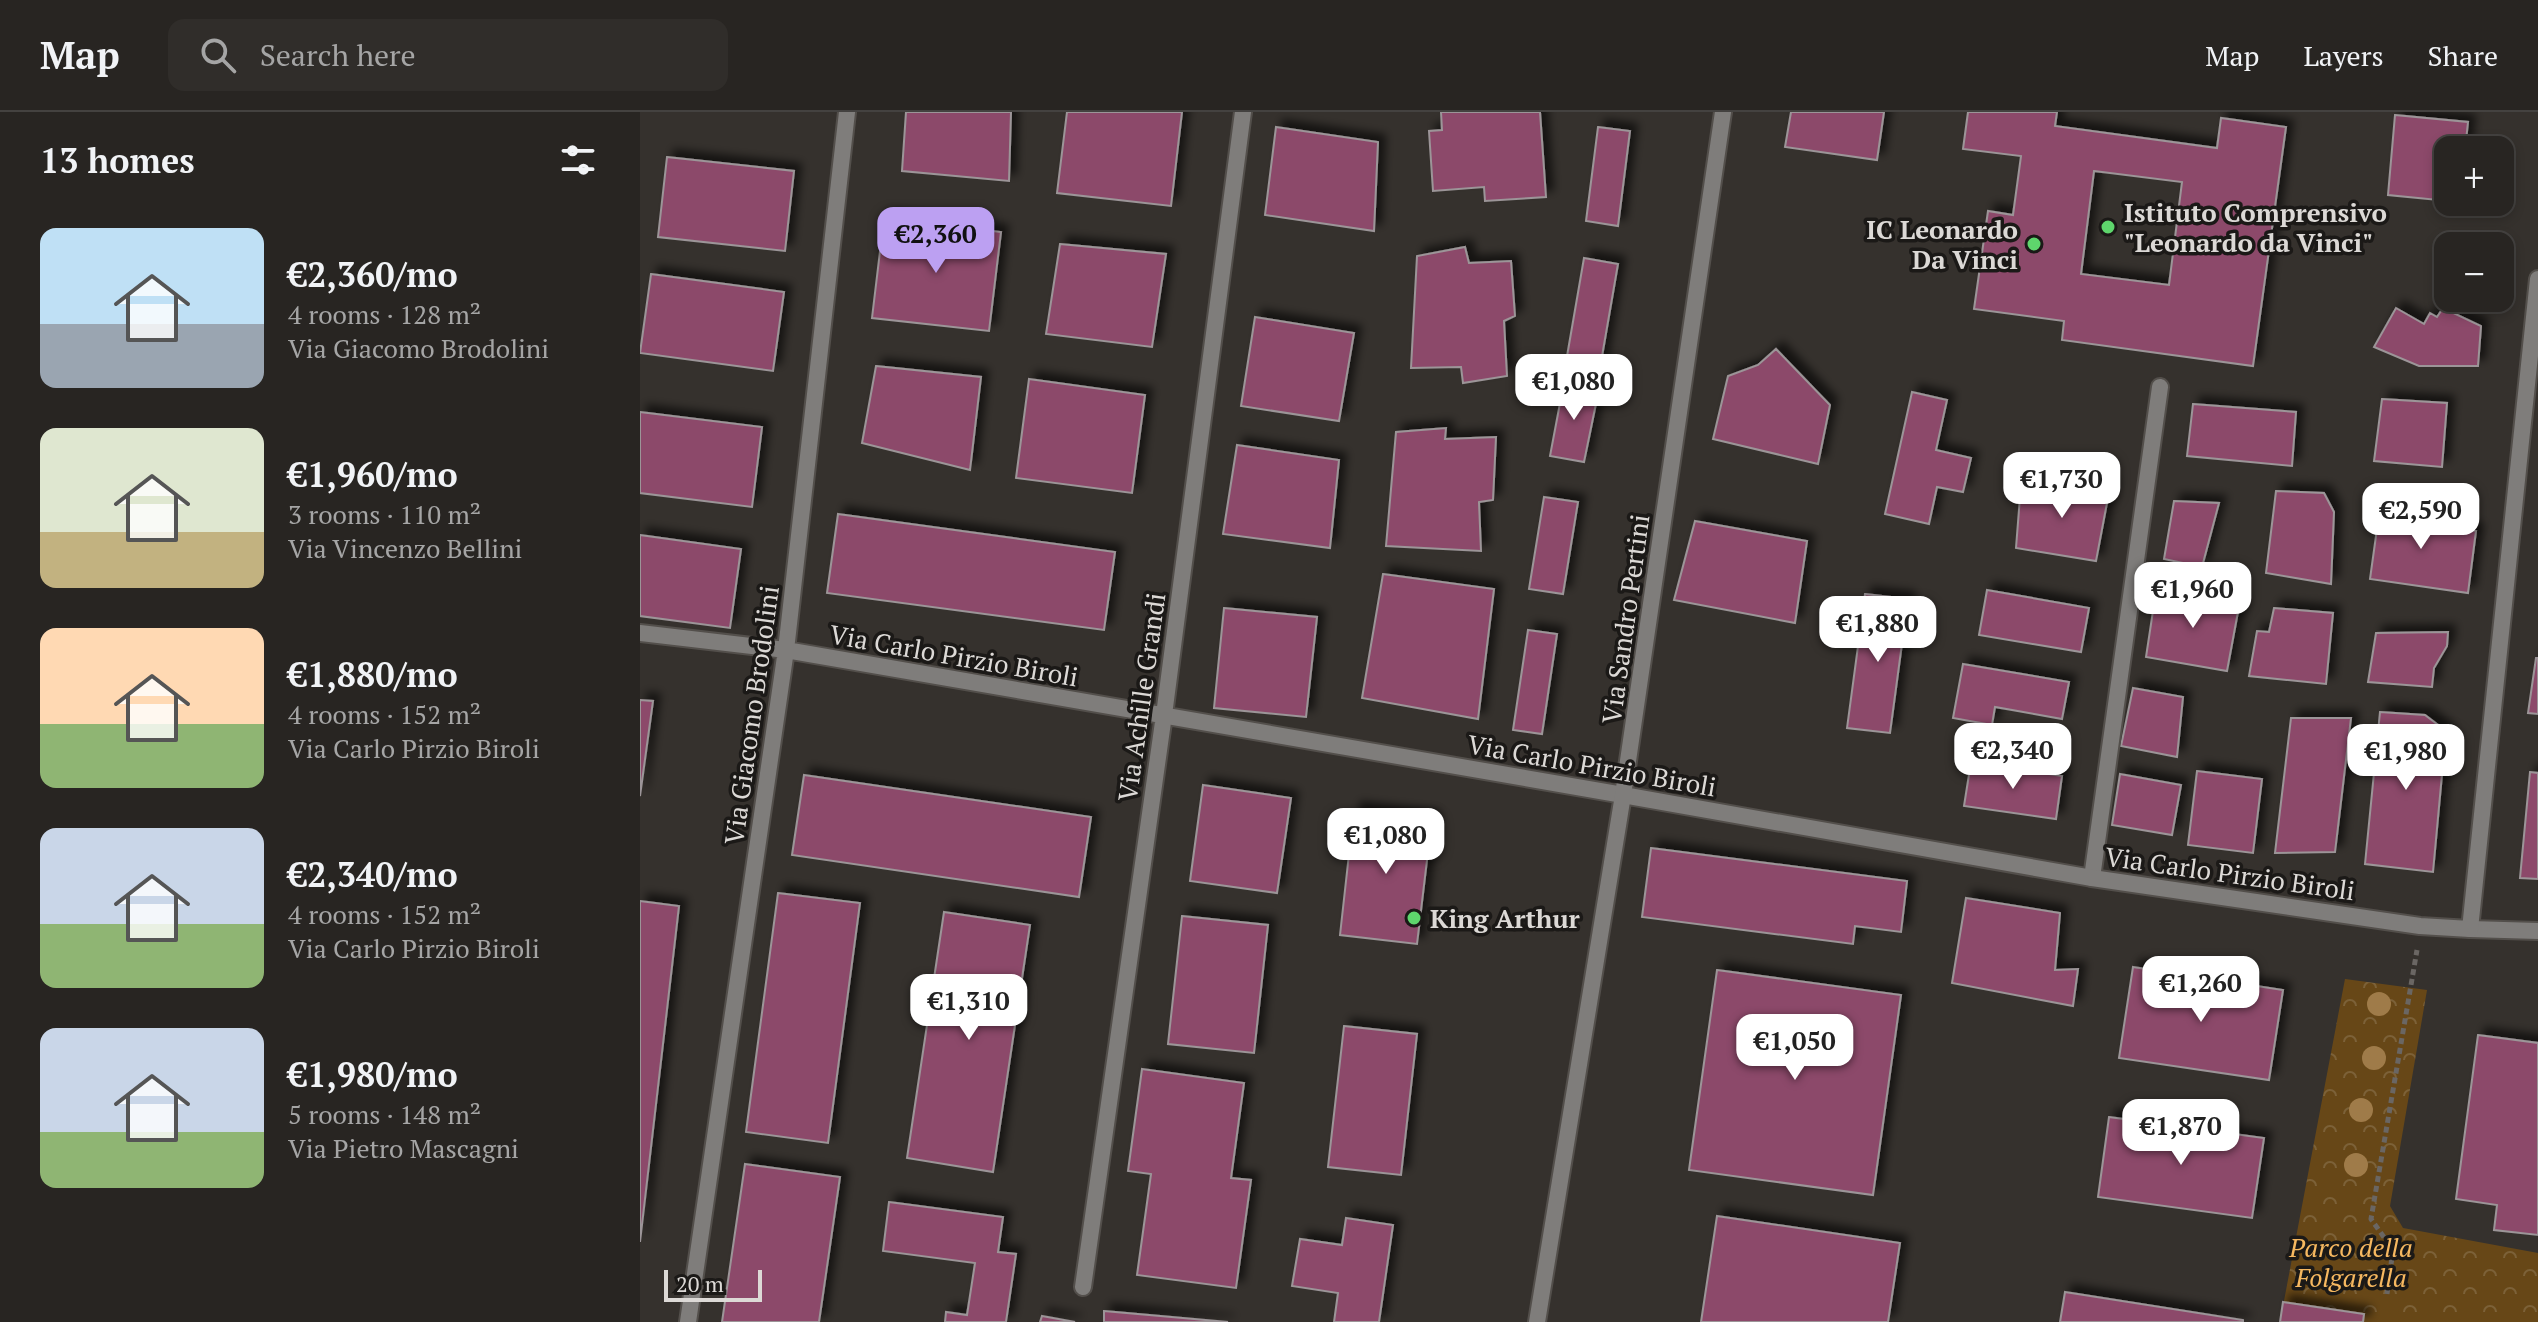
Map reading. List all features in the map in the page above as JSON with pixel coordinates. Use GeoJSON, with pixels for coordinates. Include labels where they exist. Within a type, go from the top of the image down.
{"type":"FeatureCollection","features":[{"type":"Feature","properties":{"kind":"street","name":"Via Giacomo Brodolini"},"geometry":{"type":"LineString","coordinates":[[688,1322],[786,650],[847,112]]}},
{"type":"Feature","properties":{"kind":"street","name":"Via Achille Grandi"},"geometry":{"type":"LineString","coordinates":[[1083,1287],[1164,715],[1243,112]]}},
{"type":"Feature","properties":{"kind":"street","name":"Via Sandro Pertini"},"geometry":{"type":"LineString","coordinates":[[1537,1322],[1623,795],[1723,112]]}},
{"type":"Feature","properties":{"kind":"street"},"geometry":{"type":"LineString","coordinates":[[2470,929],[2538,279]]}},
{"type":"Feature","properties":{"kind":"street"},"geometry":{"type":"LineString","coordinates":[[2092,878],[2160,387]]}},
{"type":"Feature","properties":{"kind":"street","name":"Via Carlo Pirzio Biroli"},"geometry":{"type":"LineString","coordinates":[[640,633],[786,650],[2092,878],[2420,926],[2538,931]]}},
{"type":"Feature","properties":{"kind":"path"},"geometry":{"type":"LineString","coordinates":[[2387,1294],[2393,1250],[2371,1219],[2420,926]]}},
{"type":"Feature","properties":{"kind":"green space","name":"Parco della Folgarella"},"geometry":{"type":"Polygon","coordinates":[[[2345,979],[2427,990],[2390,1206],[2403,1228],[2538,1253],[2538,1322],[2280,1322],[2345,979]]]}},
{"type":"Feature","properties":{"kind":"building"},"geometry":{"type":"Polygon","coordinates":[[[906,112],[1011,112],[1009,181],[902,171],[906,112]]]}},
{"type":"Feature","properties":{"kind":"building"},"geometry":{"type":"Polygon","coordinates":[[[1067,112],[1182,112],[1171,206],[1057,193],[1067,112]]]}},
{"type":"Feature","properties":{"kind":"building"},"geometry":{"type":"Polygon","coordinates":[[[1441,112],[1540,112],[1546,197],[1485,201],[1484,187],[1433,191],[1429,131],[1442,130],[1441,112]]]}},
{"type":"Feature","properties":{"kind":"building"},"geometry":{"type":"Polygon","coordinates":[[[1791,112],[1884,112],[1877,160],[1785,147],[1791,112]]]}},
{"type":"Feature","properties":{"kind":"building","name":"IC Leonardo Da Vinci"},"geometry":{"type":"Polygon","coordinates":[[[1968,112],[2057,112],[2055,126],[2217,148],[2221,118],[2286,127],[2253,366],[2062,340],[2064,321],[1974,309],[1988,211],[2013,215],[2021,156],[1963,149],[1968,112]],[[2094,171],[2081,274],[2169,285],[2182,182],[2094,171]]]}},
{"type":"Feature","properties":{"kind":"building"},"geometry":{"type":"Polygon","coordinates":[[[2395,115],[2468,122],[2466,136],[2434,136],[2434,200],[2388,195],[2395,115]]]}},
{"type":"Feature","properties":{"kind":"building"},"geometry":{"type":"Polygon","coordinates":[[[1276,127],[1378,142],[1374,231],[1265,215],[1276,127]]]}},
{"type":"Feature","properties":{"kind":"building"},"geometry":{"type":"Polygon","coordinates":[[[1598,127],[1630,131],[1618,226],[1586,221],[1598,127]]]}},
{"type":"Feature","properties":{"kind":"building"},"geometry":{"type":"Polygon","coordinates":[[[667,157],[794,171],[785,251],[658,237],[667,157]]]}},
{"type":"Feature","properties":{"kind":"building"},"geometry":{"type":"Polygon","coordinates":[[[884,218],[1001,232],[989,331],[872,318],[884,218]]]}},
{"type":"Feature","properties":{"kind":"building"},"geometry":{"type":"Polygon","coordinates":[[[1060,244],[1166,254],[1152,347],[1046,334],[1060,244]]]}},
{"type":"Feature","properties":{"kind":"building"},"geometry":{"type":"Polygon","coordinates":[[[1465,247],[1469,263],[1511,261],[1515,316],[1504,321],[1507,376],[1463,383],[1461,367],[1411,368],[1417,256],[1465,247]]]}},
{"type":"Feature","properties":{"kind":"building"},"geometry":{"type":"Polygon","coordinates":[[[1584,258],[1618,264],[1600,368],[1566,362],[1584,258]]]}},
{"type":"Feature","properties":{"kind":"building"},"geometry":{"type":"Polygon","coordinates":[[[651,274],[784,292],[773,371],[640,353],[651,274]]]}},
{"type":"Feature","properties":{"kind":"building"},"geometry":{"type":"Polygon","coordinates":[[[2396,308],[2424,324],[2430,313],[2437,317],[2440,312],[2451,312],[2481,326],[2478,366],[2419,366],[2374,347],[2396,308]]]}},
{"type":"Feature","properties":{"kind":"building"},"geometry":{"type":"Polygon","coordinates":[[[1255,317],[1354,333],[1339,421],[1241,406],[1255,317]]]}},
{"type":"Feature","properties":{"kind":"building"},"geometry":{"type":"Polygon","coordinates":[[[1776,349],[1830,405],[1818,464],[1713,439],[1728,376],[1758,365],[1776,349]]]}},
{"type":"Feature","properties":{"kind":"building"},"geometry":{"type":"Polygon","coordinates":[[[876,366],[981,377],[970,470],[862,443],[876,366]]]}},
{"type":"Feature","properties":{"kind":"building"},"geometry":{"type":"Polygon","coordinates":[[[1029,379],[1145,395],[1132,493],[1016,478],[1029,379]]]}},
{"type":"Feature","properties":{"kind":"building"},"geometry":{"type":"Polygon","coordinates":[[[1564,382],[1599,389],[1584,462],[1550,456],[1564,382]]]}},
{"type":"Feature","properties":{"kind":"building"},"geometry":{"type":"Polygon","coordinates":[[[1912,392],[1947,400],[1936,450],[1971,458],[1963,492],[1937,487],[1929,524],[1885,514],[1912,392]]]}},
{"type":"Feature","properties":{"kind":"building"},"geometry":{"type":"Polygon","coordinates":[[[2382,399],[2447,403],[2442,467],[2374,461],[2382,399]]]}},
{"type":"Feature","properties":{"kind":"building"},"geometry":{"type":"Polygon","coordinates":[[[2193,404],[2296,412],[2292,466],[2187,456],[2193,404]]]}},
{"type":"Feature","properties":{"kind":"building"},"geometry":{"type":"Polygon","coordinates":[[[640,412],[762,427],[752,507],[640,493],[640,412]]]}},
{"type":"Feature","properties":{"kind":"building"},"geometry":{"type":"Polygon","coordinates":[[[1446,428],[1445,439],[1496,437],[1493,500],[1479,502],[1481,551],[1386,546],[1396,432],[1446,428]]]}},
{"type":"Feature","properties":{"kind":"building"},"geometry":{"type":"Polygon","coordinates":[[[1237,445],[1339,460],[1330,548],[1223,534],[1237,445]]]}},
{"type":"Feature","properties":{"kind":"building"},"geometry":{"type":"Polygon","coordinates":[[[2021,484],[2110,487],[2096,561],[2016,548],[2021,484]]]}},
{"type":"Feature","properties":{"kind":"building"},"geometry":{"type":"Polygon","coordinates":[[[2276,491],[2324,493],[2334,512],[2331,584],[2266,573],[2276,491]]]}},
{"type":"Feature","properties":{"kind":"building"},"geometry":{"type":"Polygon","coordinates":[[[1544,497],[1578,502],[1563,594],[1529,589],[1544,497]]]}},
{"type":"Feature","properties":{"kind":"building"},"geometry":{"type":"Polygon","coordinates":[[[2381,500],[2420,505],[2417,522],[2476,531],[2468,593],[2370,579],[2381,500]]]}},
{"type":"Feature","properties":{"kind":"building"},"geometry":{"type":"Polygon","coordinates":[[[2174,501],[2219,503],[2202,567],[2164,559],[2174,501]]]}},
{"type":"Feature","properties":{"kind":"building"},"geometry":{"type":"Polygon","coordinates":[[[838,514],[1115,552],[1104,630],[827,593],[838,514]]]}},
{"type":"Feature","properties":{"kind":"building"},"geometry":{"type":"Polygon","coordinates":[[[1695,521],[1807,541],[1795,623],[1674,600],[1695,521]]]}},
{"type":"Feature","properties":{"kind":"building"},"geometry":{"type":"Polygon","coordinates":[[[640,535],[741,549],[730,628],[640,616],[640,535]]]}},
{"type":"Feature","properties":{"kind":"building"},"geometry":{"type":"Polygon","coordinates":[[[1383,574],[1494,589],[1478,719],[1362,698],[1383,574]]]}},
{"type":"Feature","properties":{"kind":"building"},"geometry":{"type":"Polygon","coordinates":[[[1987,590],[2089,608],[2081,652],[1979,635],[1987,590]]]}},
{"type":"Feature","properties":{"kind":"building"},"geometry":{"type":"Polygon","coordinates":[[[2156,591],[2240,601],[2227,671],[2146,657],[2156,591]]]}},
{"type":"Feature","properties":{"kind":"building"},"geometry":{"type":"Polygon","coordinates":[[[1865,594],[1908,599],[1890,733],[1847,728],[1865,594]]]}},
{"type":"Feature","properties":{"kind":"building"},"geometry":{"type":"Polygon","coordinates":[[[1224,608],[1317,617],[1306,717],[1214,708],[1224,608]]]}},
{"type":"Feature","properties":{"kind":"building"},"geometry":{"type":"Polygon","coordinates":[[[2274,608],[2333,613],[2326,684],[2249,676],[2257,631],[2269,632],[2274,608]]]}},
{"type":"Feature","properties":{"kind":"building"},"geometry":{"type":"Polygon","coordinates":[[[1528,630],[1557,634],[1542,734],[1513,730],[1528,630]]]}},
{"type":"Feature","properties":{"kind":"building"},"geometry":{"type":"Polygon","coordinates":[[[2448,632],[2447,646],[2434,668],[2432,687],[2368,682],[2376,633],[2448,632]]]}},
{"type":"Feature","properties":{"kind":"building"},"geometry":{"type":"Polygon","coordinates":[[[2538,658],[2538,714],[2528,713],[2538,658]]]}},
{"type":"Feature","properties":{"kind":"building"},"geometry":{"type":"Polygon","coordinates":[[[1963,664],[2069,682],[2062,719],[1995,707],[1992,725],[1953,718],[1963,664]]]}},
{"type":"Feature","properties":{"kind":"building"},"geometry":{"type":"Polygon","coordinates":[[[2133,688],[2183,697],[2177,757],[2121,746],[2133,688]]]}},
{"type":"Feature","properties":{"kind":"building"},"geometry":{"type":"Polygon","coordinates":[[[640,700],[653,701],[640,796],[640,700]]]}},
{"type":"Feature","properties":{"kind":"building"},"geometry":{"type":"Polygon","coordinates":[[[2380,712],[2425,715],[2446,731],[2433,872],[2365,864],[2380,712]]]}},
{"type":"Feature","properties":{"kind":"building"},"geometry":{"type":"Polygon","coordinates":[[[2291,718],[2351,718],[2335,852],[2275,853],[2291,718]]]}},
{"type":"Feature","properties":{"kind":"building"},"geometry":{"type":"Polygon","coordinates":[[[1971,762],[2062,776],[2056,819],[1964,806],[1971,762]]]}},
{"type":"Feature","properties":{"kind":"building"},"geometry":{"type":"Polygon","coordinates":[[[2197,771],[2262,779],[2253,853],[2188,845],[2197,771]]]}},
{"type":"Feature","properties":{"kind":"building"},"geometry":{"type":"Polygon","coordinates":[[[2530,772],[2538,773],[2538,879],[2520,878],[2530,772]]]}},
{"type":"Feature","properties":{"kind":"building"},"geometry":{"type":"Polygon","coordinates":[[[2120,774],[2181,785],[2172,835],[2112,825],[2120,774]]]}},
{"type":"Feature","properties":{"kind":"building"},"geometry":{"type":"Polygon","coordinates":[[[804,775],[1091,817],[1079,897],[792,855],[804,775]]]}},
{"type":"Feature","properties":{"kind":"building"},"geometry":{"type":"Polygon","coordinates":[[[1203,785],[1291,798],[1277,893],[1190,881],[1203,785]]]}},
{"type":"Feature","properties":{"kind":"building"},"geometry":{"type":"Polygon","coordinates":[[[1354,809],[1432,818],[1417,944],[1340,935],[1354,809]]]}},
{"type":"Feature","properties":{"kind":"building"},"geometry":{"type":"Polygon","coordinates":[[[1651,848],[1907,881],[1901,932],[1855,926],[1853,944],[1642,917],[1651,848]]]}},
{"type":"Feature","properties":{"kind":"building"},"geometry":{"type":"Polygon","coordinates":[[[778,893],[860,903],[828,1143],[746,1132],[778,893]]]}},
{"type":"Feature","properties":{"kind":"building"},"geometry":{"type":"Polygon","coordinates":[[[1966,898],[2060,913],[2055,970],[2078,969],[2073,1006],[1952,983],[1966,898]]]}},
{"type":"Feature","properties":{"kind":"building"},"geometry":{"type":"Polygon","coordinates":[[[640,901],[679,906],[640,1242],[640,901]]]}},
{"type":"Feature","properties":{"kind":"building"},"geometry":{"type":"Polygon","coordinates":[[[944,912],[1030,925],[993,1172],[907,1158],[944,912]]]}},
{"type":"Feature","properties":{"kind":"building"},"geometry":{"type":"Polygon","coordinates":[[[1182,916],[1268,925],[1254,1053],[1168,1044],[1182,916]]]}},
{"type":"Feature","properties":{"kind":"building"},"geometry":{"type":"Polygon","coordinates":[[[2133,967],[2283,990],[2269,1080],[2119,1058],[2133,967]]]}},
{"type":"Feature","properties":{"kind":"building"},"geometry":{"type":"Polygon","coordinates":[[[1717,970],[1901,995],[1873,1195],[1689,1170],[1717,970]]]}},
{"type":"Feature","properties":{"kind":"building"},"geometry":{"type":"Polygon","coordinates":[[[1344,1026],[1417,1034],[1401,1175],[1328,1167],[1344,1026]]]}},
{"type":"Feature","properties":{"kind":"building"},"geometry":{"type":"Polygon","coordinates":[[[2478,1035],[2538,1043],[2538,1235],[2494,1230],[2497,1205],[2456,1199],[2478,1035]]]}},
{"type":"Feature","properties":{"kind":"building"},"geometry":{"type":"Polygon","coordinates":[[[1142,1069],[1244,1083],[1231,1178],[1251,1180],[1236,1288],[1137,1275],[1151,1174],[1128,1171],[1142,1069]]]}},
{"type":"Feature","properties":{"kind":"building"},"geometry":{"type":"Polygon","coordinates":[[[2109,1117],[2264,1138],[2252,1218],[2098,1197],[2109,1117]]]}},
{"type":"Feature","properties":{"kind":"building"},"geometry":{"type":"Polygon","coordinates":[[[745,1164],[840,1177],[819,1322],[722,1322],[745,1164]]]}},
{"type":"Feature","properties":{"kind":"building"},"geometry":{"type":"Polygon","coordinates":[[[889,1202],[1003,1217],[998,1252],[1016,1254],[1006,1322],[945,1322],[946,1312],[967,1315],[975,1263],[883,1251],[889,1202]]]}},
{"type":"Feature","properties":{"kind":"building"},"geometry":{"type":"Polygon","coordinates":[[[1717,1216],[1900,1243],[1888,1322],[1701,1322],[1717,1216]]]}},
{"type":"Feature","properties":{"kind":"building"},"geometry":{"type":"Polygon","coordinates":[[[1346,1218],[1393,1225],[1379,1322],[1334,1322],[1338,1293],[1292,1286],[1300,1239],[1342,1245],[1346,1218]]]}},
{"type":"Feature","properties":{"kind":"building"},"geometry":{"type":"Polygon","coordinates":[[[2065,1292],[2243,1320],[2243,1322],[2060,1322],[2065,1292]]]}},
{"type":"Feature","properties":{"kind":"building"},"geometry":{"type":"Polygon","coordinates":[[[2283,1302],[2364,1314],[2363,1322],[2280,1322],[2283,1302]]]}},
{"type":"Feature","properties":{"kind":"building"},"geometry":{"type":"Polygon","coordinates":[[[1104,1311],[1228,1322],[1104,1322],[1104,1311]]]}},
{"type":"Feature","properties":{"kind":"building"},"geometry":{"type":"Polygon","coordinates":[[[1042,1316],[1075,1322],[1040,1322],[1042,1316]]]}},
{"type":"Feature","properties":{"kind":"place","name":"Istituto Comprensivo \"Leonardo da Vinci\""},"geometry":{"type":"Point","coordinates":[2108,227]}},
{"type":"Feature","properties":{"kind":"place","name":"IC Leonardo Da Vinci"},"geometry":{"type":"Point","coordinates":[2034,244]}},
{"type":"Feature","properties":{"kind":"place","name":"King Arthur"},"geometry":{"type":"Point","coordinates":[1414,918]}}]}
